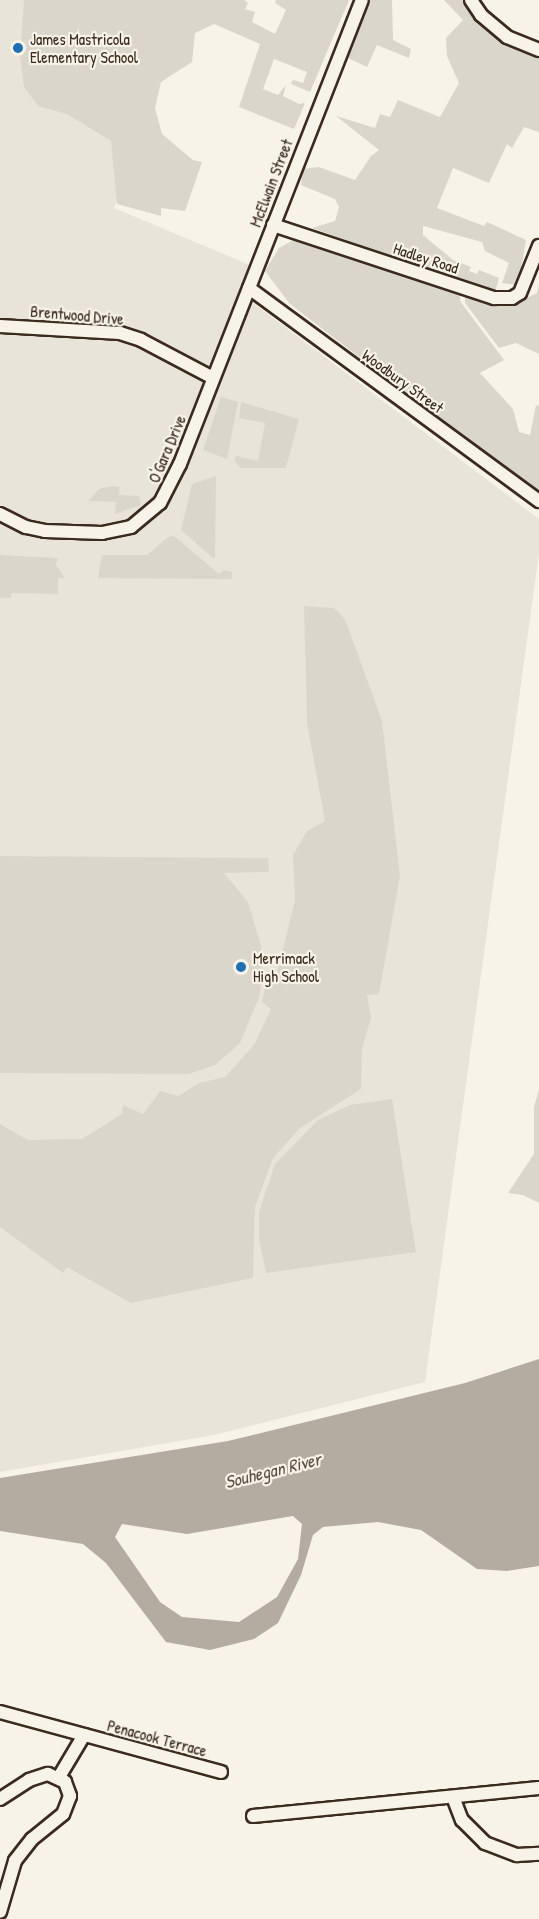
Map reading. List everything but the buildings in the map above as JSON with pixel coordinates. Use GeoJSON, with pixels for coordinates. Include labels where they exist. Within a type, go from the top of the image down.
{"type":"FeatureCollection","features":[{"type":"Feature","properties":{"kind":"street","name":"McElwain Street"},"geometry":{"type":"LineString","coordinates":[[213,378],[362,0]]}},
{"type":"Feature","properties":{"kind":"street"},"geometry":{"type":"LineString","coordinates":[[471,0],[481,15],[507,38],[539,50]]}},
{"type":"Feature","properties":{"kind":"street","name":"Hadley Road"},"geometry":{"type":"LineString","coordinates":[[273,225],[494,298],[512,298],[520,293],[539,246]]}},
{"type":"Feature","properties":{"kind":"street","name":"Woodbury Street"},"geometry":{"type":"LineString","coordinates":[[249,288],[539,501]]}},
{"type":"Feature","properties":{"kind":"street","name":"Brentwood Drive"},"geometry":{"type":"LineString","coordinates":[[0,326],[120,333],[141,340],[213,378]]}},
{"type":"Feature","properties":{"kind":"street","name":"O'Gara Drive"},"geometry":{"type":"LineString","coordinates":[[0,514],[26,527],[82,533],[119,531],[143,520],[160,503],[172,483],[213,378]]}},
{"type":"Feature","properties":{"kind":"street","name":"Penacook Terrace"},"geometry":{"type":"LineString","coordinates":[[0,1712],[221,1772]]}},
{"type":"Feature","properties":{"kind":"street","name":"Penacook Terrace"},"geometry":{"type":"LineString","coordinates":[[59,1777],[84,1735]]}},
{"type":"Feature","properties":{"kind":"street"},"geometry":{"type":"LineString","coordinates":[[0,1799],[40,1775],[59,1777],[70,1792],[68,1807],[26,1846],[3,1885],[0,1912]]}},
{"type":"Feature","properties":{"kind":"street"},"geometry":{"type":"LineString","coordinates":[[253,1816],[539,1788]]}},
{"type":"Feature","properties":{"kind":"street"},"geometry":{"type":"LineString","coordinates":[[453,1797],[462,1820],[485,1843],[517,1855],[539,1854]]}},
{"type":"Feature","properties":{"kind":"shaded area","name":"Merrimack High School"},"geometry":{"type":"Polygon","coordinates":[[[0,0],[38,0],[145,135],[114,208],[250,265],[240,293],[539,519],[539,553],[425,1382],[214,1435],[0,1472],[0,0]]]}},
{"type":"Feature","properties":{"kind":"shaded area"},"geometry":{"type":"Polygon","coordinates":[[[24,0],[244,0],[248,3],[245,9],[255,12],[252,22],[275,34],[286,10],[275,3],[276,0],[349,0],[310,92],[291,84],[293,80],[303,83],[307,72],[274,59],[263,89],[278,95],[286,85],[283,96],[299,104],[305,103],[294,129],[239,107],[260,44],[214,24],[195,33],[192,62],[161,82],[155,108],[162,134],[193,160],[202,162],[185,211],[161,208],[161,216],[117,204],[111,141],[67,114],[38,106],[24,87],[20,55],[24,0]]]}},
{"type":"Feature","properties":{"kind":"shaded area"},"geometry":{"type":"Polygon","coordinates":[[[371,0],[392,0],[393,40],[411,49],[409,58],[377,45],[367,67],[348,58],[371,0]]]}},
{"type":"Feature","properties":{"kind":"shaded area"},"geometry":{"type":"Polygon","coordinates":[[[444,0],[463,0],[479,19],[539,54],[539,132],[524,127],[512,148],[507,144],[489,183],[453,168],[437,208],[484,226],[487,222],[526,240],[518,285],[502,283],[509,263],[485,251],[482,242],[423,226],[423,235],[453,260],[471,267],[469,271],[477,274],[479,270],[499,278],[495,293],[312,228],[335,221],[339,207],[335,199],[301,185],[303,169],[319,167],[355,180],[371,156],[379,150],[336,116],[375,128],[380,114],[390,117],[398,100],[440,117],[459,83],[447,56],[446,38],[463,20],[444,0]]]}},
{"type":"Feature","properties":{"kind":"shaded area"},"geometry":{"type":"Polygon","coordinates":[[[303,235],[461,287],[460,301],[504,360],[480,373],[513,409],[519,432],[530,435],[536,405],[539,406],[539,495],[290,304],[265,271],[279,248],[303,235]]]}},
{"type":"Feature","properties":{"kind":"shaded area"},"geometry":{"type":"Polygon","coordinates":[[[539,284],[539,354],[516,343],[499,348],[465,303],[465,295],[512,305],[537,293],[539,284]]]}},
{"type":"Feature","properties":{"kind":"shaded area"},"geometry":{"type":"Polygon","coordinates":[[[221,397],[238,402],[227,459],[203,450],[221,397]]]}},
{"type":"Feature","properties":{"kind":"shaded area"},"geometry":{"type":"Polygon","coordinates":[[[241,402],[299,419],[286,468],[241,468],[234,461],[236,456],[258,461],[265,423],[239,418],[241,402]]]}},
{"type":"Feature","properties":{"kind":"shaded area"},"geometry":{"type":"Polygon","coordinates":[[[216,476],[215,558],[213,558],[181,530],[192,484],[216,476]]]}},
{"type":"Feature","properties":{"kind":"shaded area"},"geometry":{"type":"Polygon","coordinates":[[[120,487],[119,495],[139,496],[141,505],[115,514],[116,502],[88,501],[99,489],[120,487]]]}},
{"type":"Feature","properties":{"kind":"shaded area"},"geometry":{"type":"Polygon","coordinates":[[[174,536],[219,574],[224,570],[232,572],[232,579],[98,578],[102,555],[147,555],[168,537],[174,536]]]}},
{"type":"Feature","properties":{"kind":"shaded area"},"geometry":{"type":"Polygon","coordinates":[[[0,555],[58,558],[56,565],[65,578],[58,578],[58,594],[11,593],[11,598],[0,598],[0,555]]]}},
{"type":"Feature","properties":{"kind":"shaded area"},"geometry":{"type":"Polygon","coordinates":[[[304,606],[334,608],[345,619],[382,721],[400,876],[379,994],[367,995],[371,1018],[362,1048],[361,1089],[300,1128],[273,1158],[255,1207],[253,1278],[131,1303],[67,1267],[63,1273],[0,1227],[0,1124],[28,1140],[82,1139],[122,1114],[123,1105],[143,1114],[160,1091],[178,1096],[199,1083],[225,1077],[254,1045],[271,1009],[262,1002],[267,978],[276,977],[295,900],[293,855],[307,831],[325,821],[307,723],[304,606]]]}},
{"type":"Feature","properties":{"kind":"shaded area"},"geometry":{"type":"Polygon","coordinates":[[[0,856],[268,858],[269,872],[224,873],[248,902],[262,949],[260,995],[240,1043],[215,1065],[189,1074],[0,1073],[0,856]]]}},
{"type":"Feature","properties":{"kind":"shaded area"},"geometry":{"type":"Polygon","coordinates":[[[539,1089],[539,1203],[523,1195],[508,1193],[534,1154],[534,1107],[539,1089]]]}},
{"type":"Feature","properties":{"kind":"shaded area"},"geometry":{"type":"Polygon","coordinates":[[[392,1099],[416,1252],[266,1273],[259,1239],[259,1212],[275,1164],[318,1120],[350,1105],[392,1099]]]}},
{"type":"Feature","properties":{"kind":"water","name":"Souhegan River"},"geometry":{"type":"Polygon","coordinates":[[[539,1359],[539,1566],[507,1571],[477,1569],[421,1530],[378,1522],[323,1527],[313,1535],[301,1575],[278,1623],[254,1639],[210,1650],[166,1642],[106,1563],[83,1544],[0,1531],[0,1478],[228,1441],[465,1383],[539,1359]],[[293,1516],[187,1534],[122,1524],[115,1537],[160,1602],[182,1617],[239,1622],[277,1597],[298,1559],[302,1524],[293,1516]]]}},
{"type":"Feature","properties":{"kind":"place","name":"James Mastricola Elementary School"},"geometry":{"type":"Point","coordinates":[18,48]}},
{"type":"Feature","properties":{"kind":"place","name":"Merrimack High School"},"geometry":{"type":"Point","coordinates":[241,967]}}]}
